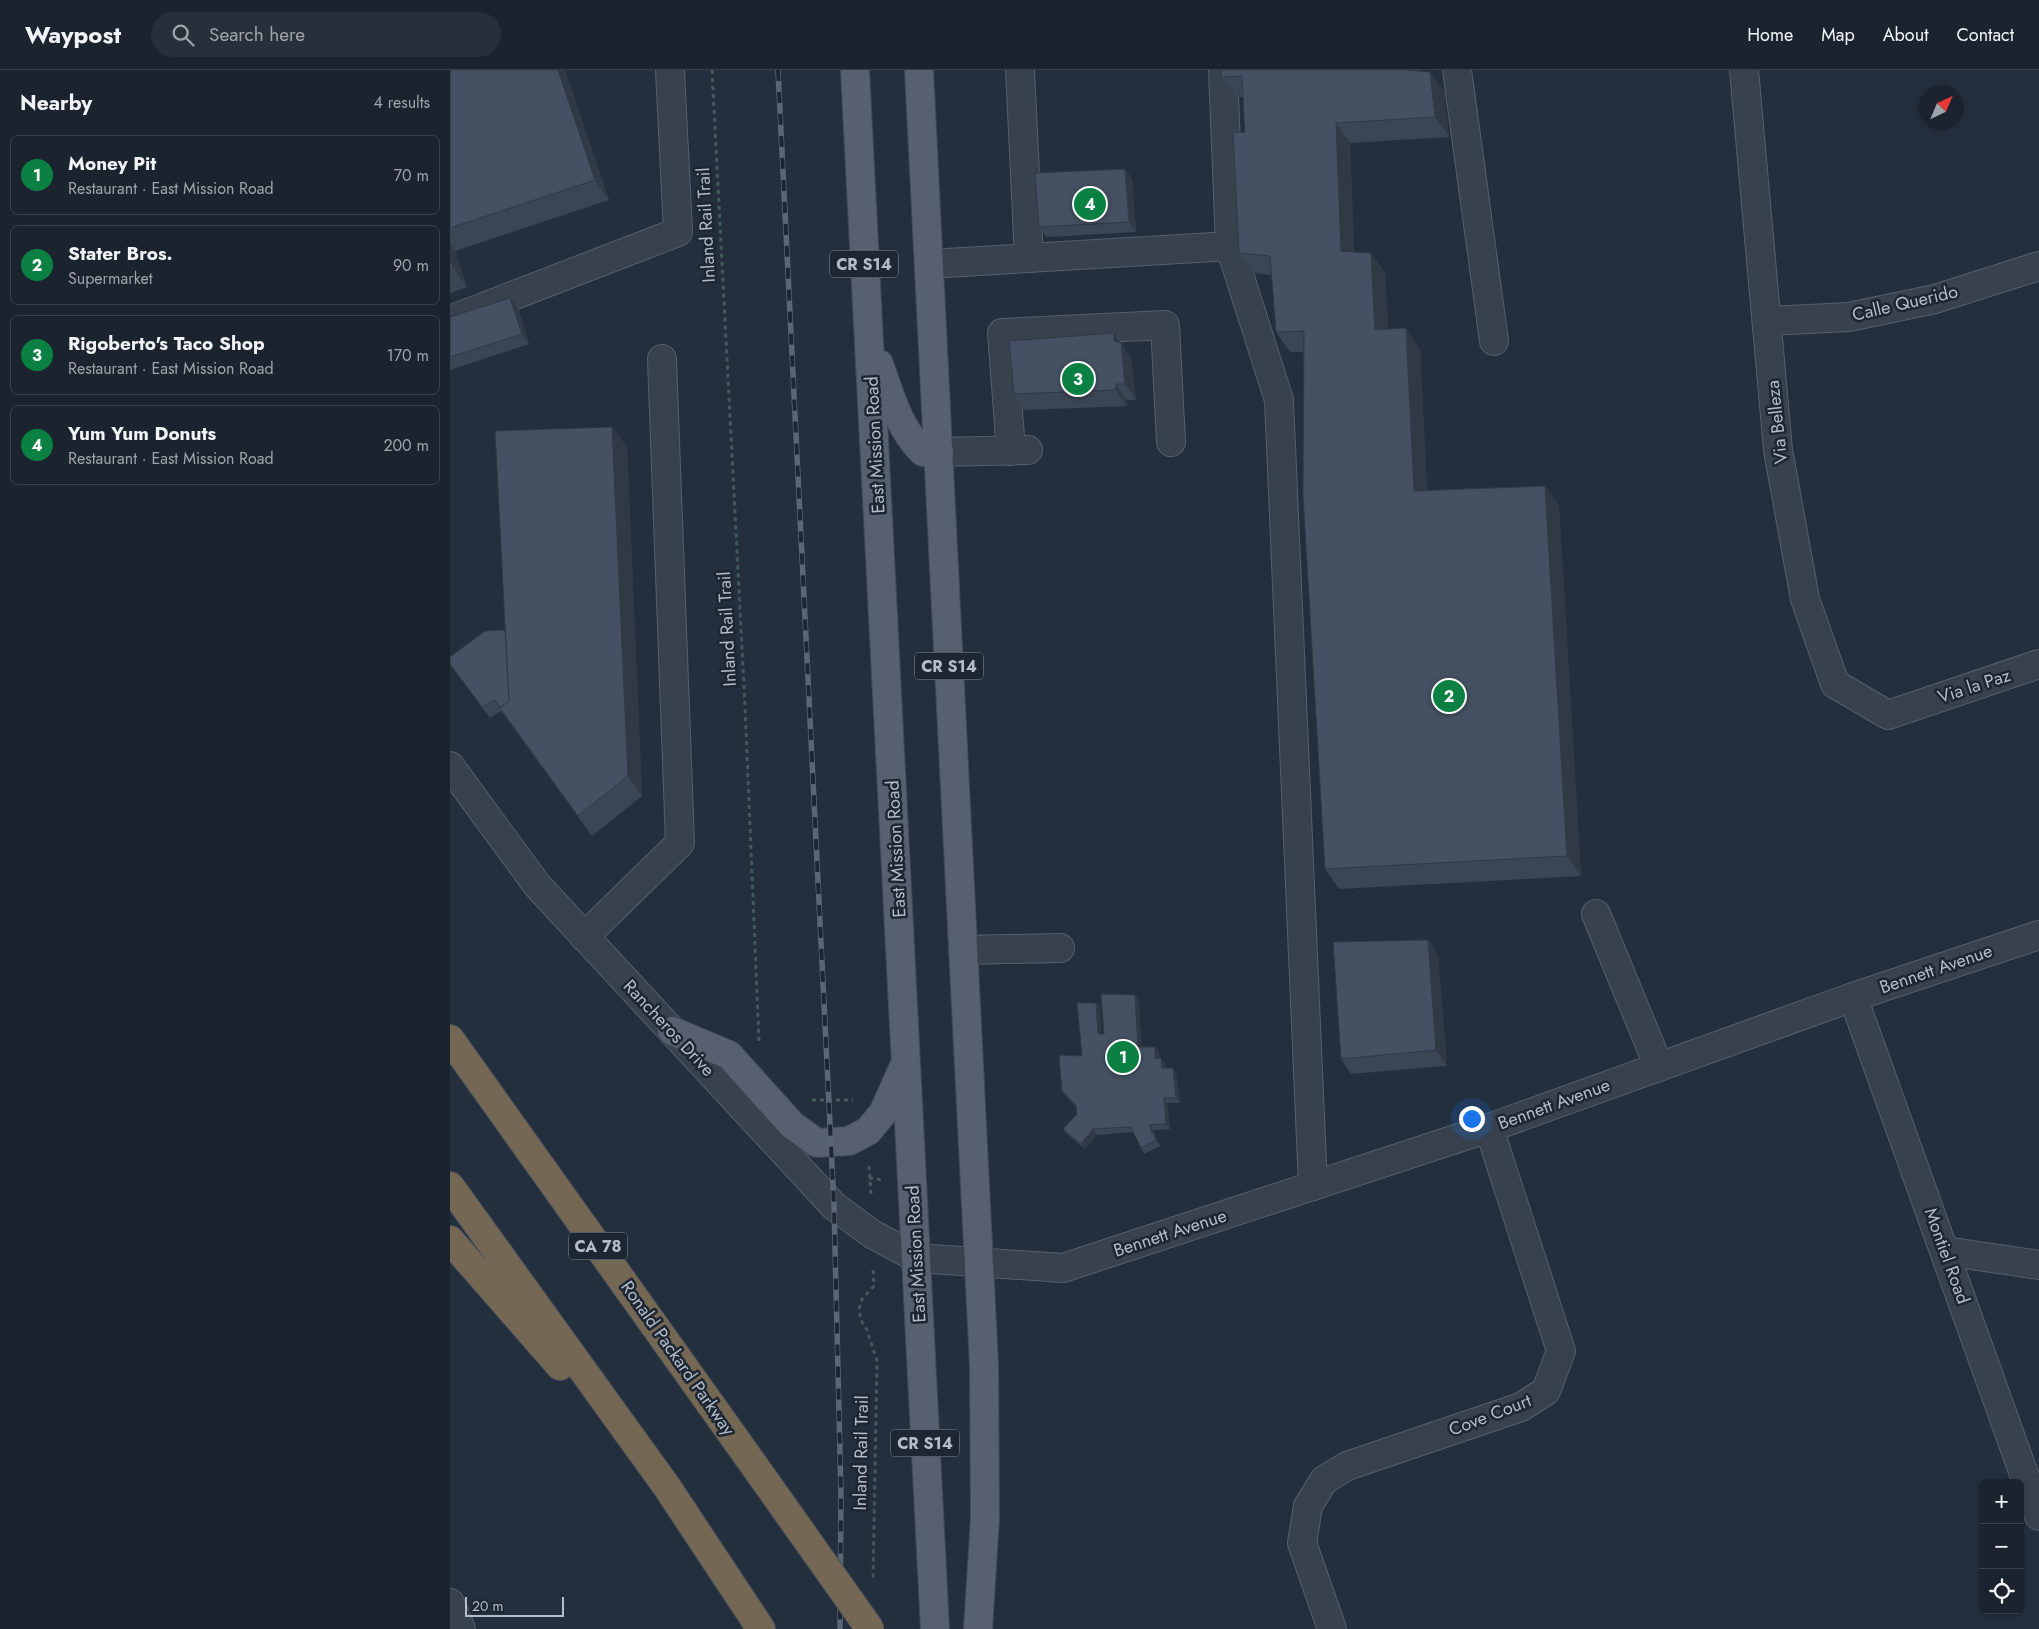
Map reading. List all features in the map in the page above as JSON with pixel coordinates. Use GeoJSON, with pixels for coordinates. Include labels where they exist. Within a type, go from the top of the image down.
{"type":"FeatureCollection","features":[{"type":"Feature","properties":{"kind":"highway","name":"Ronald Packard Parkway"},"geometry":{"type":"LineString","coordinates":[[450,1039],[870,1629]]}},
{"type":"Feature","properties":{"kind":"highway"},"geometry":{"type":"LineString","coordinates":[[450,1186],[667,1487],[739,1599],[761,1629]]}},
{"type":"Feature","properties":{"kind":"highway"},"geometry":{"type":"LineString","coordinates":[[450,1240],[667,1487]]}},
{"type":"Feature","properties":{"kind":"main road","name":"East Mission Road"},"geometry":{"type":"LineString","coordinates":[[855,70],[935,1629]]}},
{"type":"Feature","properties":{"kind":"main road","name":"CR S14"},"geometry":{"type":"LineString","coordinates":[[919,70],[984,1365],[986,1500],[978,1629]]}},
{"type":"Feature","properties":{"kind":"main road"},"geometry":{"type":"LineString","coordinates":[[868,335],[892,401],[911,440],[923,452],[939,452]]}},
{"type":"Feature","properties":{"kind":"main road"},"geometry":{"type":"LineString","coordinates":[[672,1031],[729,1055],[792,1125],[817,1143],[849,1141],[868,1131],[883,1113],[906,1062]]}},
{"type":"Feature","properties":{"kind":"street"},"geometry":{"type":"LineString","coordinates":[[450,320],[678,232],[670,70]]}},
{"type":"Feature","properties":{"kind":"street"},"geometry":{"type":"LineString","coordinates":[[1020,70],[1028,258]]}},
{"type":"Feature","properties":{"kind":"street"},"geometry":{"type":"LineString","coordinates":[[1223,70],[1230,246],[1280,400],[1313,1186]]}},
{"type":"Feature","properties":{"kind":"street"},"geometry":{"type":"LineString","coordinates":[[1457,70],[1494,341]]}},
{"type":"Feature","properties":{"kind":"street","name":"Via Belleza"},"geometry":{"type":"LineString","coordinates":[[1744,70],[1778,450],[1804,589],[1835,684],[1888,715],[1910,707]]}},
{"type":"Feature","properties":{"kind":"street"},"geometry":{"type":"LineString","coordinates":[[929,264],[1230,246]]}},
{"type":"Feature","properties":{"kind":"street","name":"Calle Querido"},"geometry":{"type":"LineString","coordinates":[[1767,321],[1849,317],[1935,299],[2039,266]]}},
{"type":"Feature","properties":{"kind":"street"},"geometry":{"type":"LineString","coordinates":[[939,452],[1020,450],[1002,333],[1165,324],[1171,442]]}},
{"type":"Feature","properties":{"kind":"street"},"geometry":{"type":"LineString","coordinates":[[584,937],[680,843],[662,359]]}},
{"type":"Feature","properties":{"kind":"street","name":"Via la Paz"},"geometry":{"type":"LineString","coordinates":[[1910,707],[2039,664]]}},
{"type":"Feature","properties":{"kind":"street","name":"Rancheros Drive"},"geometry":{"type":"LineString","coordinates":[[450,766],[537,885],[834,1206],[872,1234],[917,1258]]}},
{"type":"Feature","properties":{"kind":"street"},"geometry":{"type":"LineString","coordinates":[[1596,914],[1659,1067]]}},
{"type":"Feature","properties":{"kind":"street","name":"Bennett Avenue"},"geometry":{"type":"LineString","coordinates":[[917,1258],[1063,1268],[1489,1128],[1853,997],[2039,935]]}},
{"type":"Feature","properties":{"kind":"street"},"geometry":{"type":"LineString","coordinates":[[963,950],[1060,948]]}},
{"type":"Feature","properties":{"kind":"street","name":"Montiel Road"},"geometry":{"type":"LineString","coordinates":[[1853,997],[2039,1516]]}},
{"type":"Feature","properties":{"kind":"street","name":"Cove Court"},"geometry":{"type":"LineString","coordinates":[[1332,1629],[1302,1543],[1308,1506],[1324,1480],[1347,1466],[1521,1407],[1546,1392],[1561,1351],[1489,1128]]}},
{"type":"Feature","properties":{"kind":"street"},"geometry":{"type":"LineString","coordinates":[[1945,1251],[2039,1265]]}},
{"type":"Feature","properties":{"kind":"street"},"geometry":{"type":"LineString","coordinates":[[450,1602],[461,1629]]}},
{"type":"Feature","properties":{"kind":"path","name":"Inland Rail Trail"},"geometry":{"type":"LineString","coordinates":[[712,70],[745,706],[759,1049]]}},
{"type":"Feature","properties":{"kind":"path"},"geometry":{"type":"LineString","coordinates":[[807,1100],[848,1099],[859,1102]]}},
{"type":"Feature","properties":{"kind":"path"},"geometry":{"type":"LineString","coordinates":[[870,1159],[871,1201]]}},
{"type":"Feature","properties":{"kind":"path"},"geometry":{"type":"LineString","coordinates":[[869,1178],[883,1180]]}},
{"type":"Feature","properties":{"kind":"path","name":"Inland Rail Trail"},"geometry":{"type":"LineString","coordinates":[[873,1582],[876,1361],[867,1330],[861,1320],[859,1309],[862,1299],[874,1286]]}},
{"type":"Feature","properties":{"kind":"building"},"geometry":{"type":"Polygon","coordinates":[[[450,70],[558,70],[595,180],[450,228],[450,70]]]}},
{"type":"Feature","properties":{"kind":"building"},"geometry":{"type":"Polygon","coordinates":[[[1221,70],[1407,70],[1430,72],[1435,117],[1336,123],[1341,251],[1371,253],[1375,330],[1406,328],[1414,491],[1545,486],[1567,856],[1325,869],[1303,495],[1304,331],[1276,332],[1270,256],[1239,253],[1233,133],[1245,132],[1242,76],[1221,77],[1221,70]]]}},
{"type":"Feature","properties":{"kind":"building"},"geometry":{"type":"Polygon","coordinates":[[[1125,169],[1129,222],[1039,227],[1035,173],[1125,169]]]}},
{"type":"Feature","properties":{"kind":"building"},"geometry":{"type":"Polygon","coordinates":[[[510,298],[522,334],[450,357],[450,317],[510,298]]]}},
{"type":"Feature","properties":{"kind":"building"},"geometry":{"type":"Polygon","coordinates":[[[1114,333],[1114,341],[1121,343],[1125,384],[1116,384],[1116,390],[1014,394],[1009,341],[1114,333]]]}},
{"type":"Feature","properties":{"kind":"building"},"geometry":{"type":"Polygon","coordinates":[[[612,427],[628,776],[578,816],[500,708],[509,701],[495,431],[612,427]]]}},
{"type":"Feature","properties":{"kind":"building"},"geometry":{"type":"Polygon","coordinates":[[[505,630],[509,701],[500,707],[495,700],[482,707],[450,664],[450,657],[485,631],[505,630]]]}},
{"type":"Feature","properties":{"kind":"building"},"geometry":{"type":"Polygon","coordinates":[[[1428,940],[1436,1050],[1341,1059],[1333,942],[1428,940]]]}},
{"type":"Feature","properties":{"kind":"building"},"geometry":{"type":"Polygon","coordinates":[[[1101,994],[1135,995],[1138,1047],[1155,1047],[1155,1059],[1161,1058],[1162,1068],[1173,1068],[1176,1098],[1164,1098],[1166,1124],[1149,1125],[1156,1140],[1141,1148],[1131,1127],[1093,1129],[1081,1144],[1063,1129],[1077,1114],[1076,1105],[1062,1091],[1059,1055],[1082,1056],[1077,1003],[1096,1003],[1098,1034],[1104,1034],[1101,994]]]}},
{"type":"Feature","properties":{"kind":"railway"},"geometry":{"type":"LineString","coordinates":[[778,70],[834,1206],[841,1495],[840,1629]]}},
{"type":"Feature","properties":{"kind":"place","name":"Yum Yum Donuts"},"geometry":{"type":"Point","coordinates":[1090,204]}},
{"type":"Feature","properties":{"kind":"place","name":"Rigoberto's Taco Shop"},"geometry":{"type":"Point","coordinates":[1078,379]}},
{"type":"Feature","properties":{"kind":"place","name":"Stater Bros."},"geometry":{"type":"Point","coordinates":[1449,696]}},
{"type":"Feature","properties":{"kind":"place","name":"Money Pit"},"geometry":{"type":"Point","coordinates":[1123,1057]}}]}
